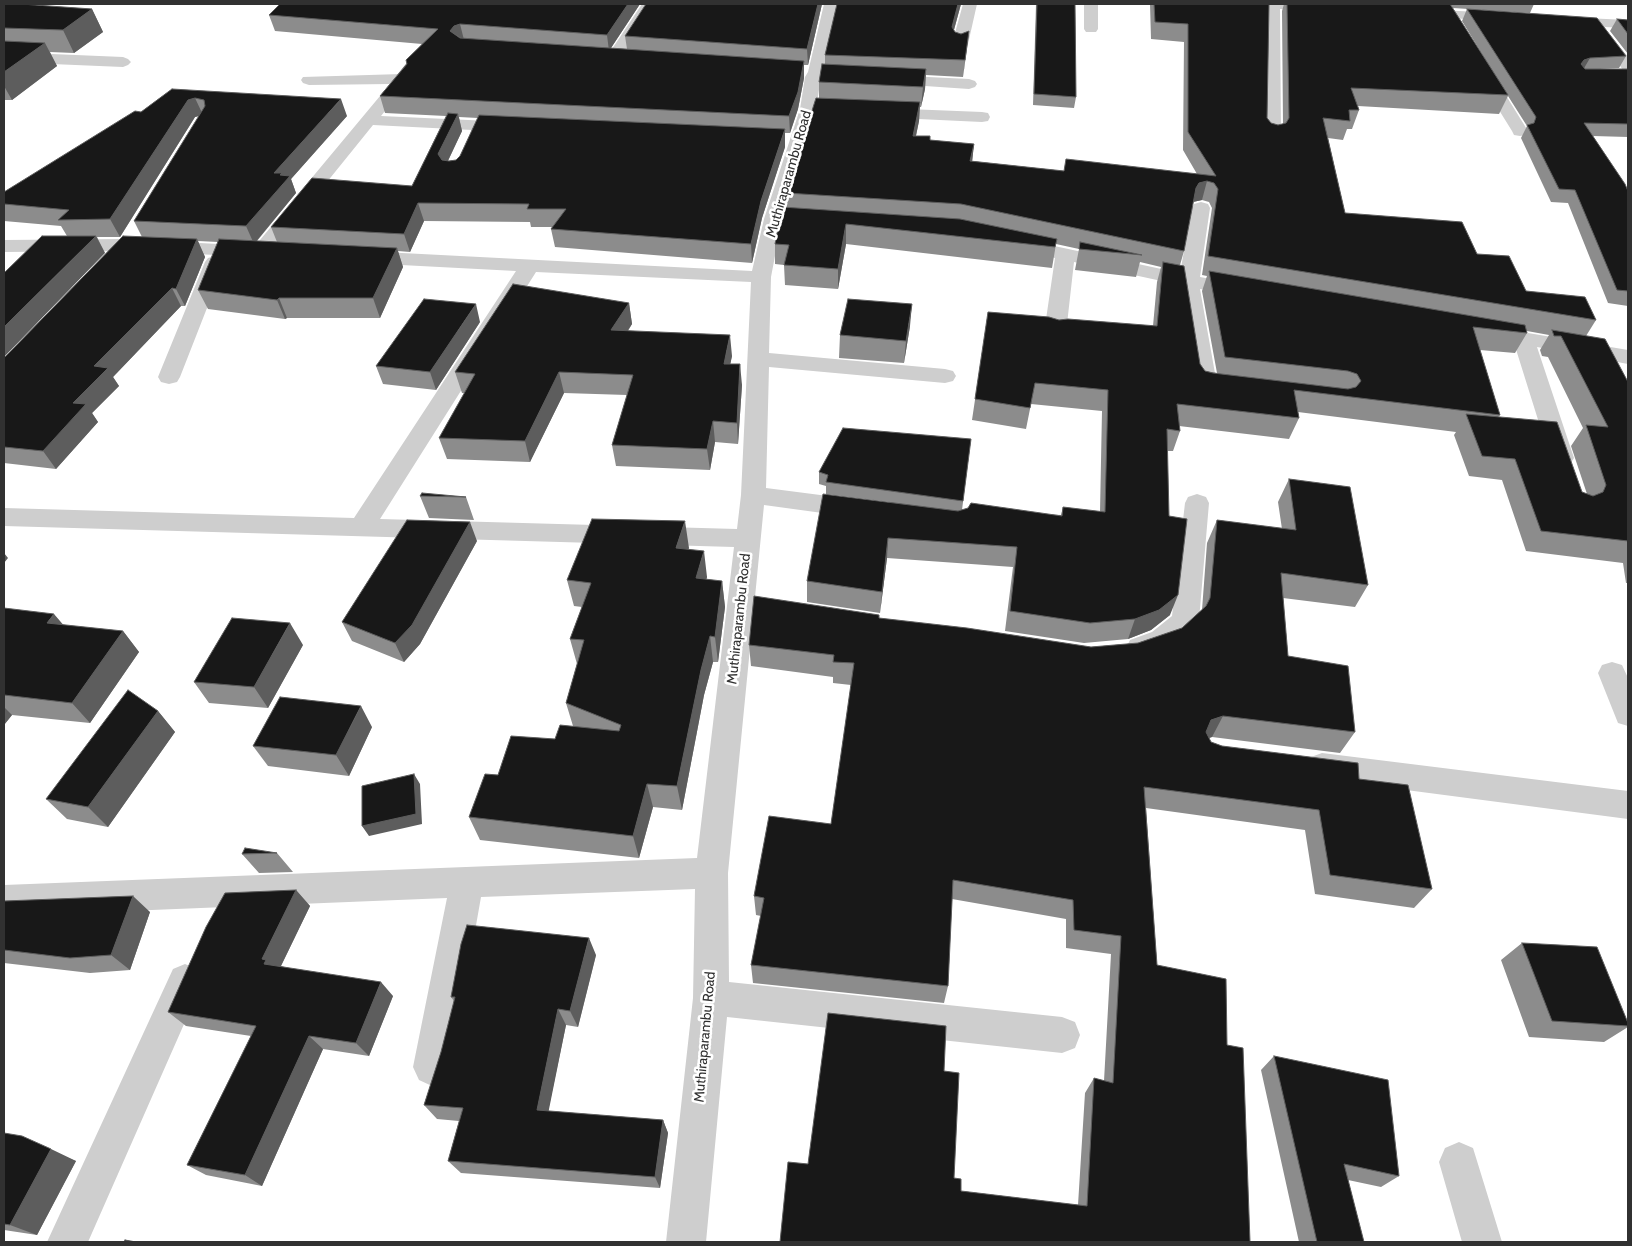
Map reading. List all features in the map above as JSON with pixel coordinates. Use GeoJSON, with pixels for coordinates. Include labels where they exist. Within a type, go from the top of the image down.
{"type":"FeatureCollection","features":[{"type":"Feature","properties":{"kind":"street"},"geometry":{"type":"LineString","coordinates":[[614,58],[649,4]]}},
{"type":"Feature","properties":{"kind":"street","name":"Muthiraparambu Road"},"geometry":{"type":"LineString","coordinates":[[686,1242],[711,998],[712,873],[751,605],[748,538],[754,495],[757,359],[762,276],[781,219],[788,140],[818,110],[815,74],[831,4]]}},
{"type":"Feature","properties":{"kind":"street"},"geometry":{"type":"LineString","coordinates":[[960,44],[970,4]]}},
{"type":"Feature","properties":{"kind":"street"},"geometry":{"type":"LineString","coordinates":[[1091,4],[1091,29]]}},
{"type":"Feature","properties":{"kind":"street"},"geometry":{"type":"LineString","coordinates":[[1272,137],[1274,4],[1332,7]]}},
{"type":"Feature","properties":{"kind":"street"},"geometry":{"type":"LineString","coordinates":[[1408,12],[1514,18]]}},
{"type":"Feature","properties":{"kind":"street"},"geometry":{"type":"LineString","coordinates":[[1448,14],[1458,31]]}},
{"type":"Feature","properties":{"kind":"street"},"geometry":{"type":"LineString","coordinates":[[1552,20],[1628,24]]}},
{"type":"Feature","properties":{"kind":"street"},"geometry":{"type":"LineString","coordinates":[[1594,22],[1625,73]]}},
{"type":"Feature","properties":{"kind":"street"},"geometry":{"type":"LineString","coordinates":[[1474,56],[1520,131]]}},
{"type":"Feature","properties":{"kind":"street"},"geometry":{"type":"LineString","coordinates":[[4,57],[123,62]]}},
{"type":"Feature","properties":{"kind":"street"},"geometry":{"type":"LineString","coordinates":[[597,57],[633,60]]}},
{"type":"Feature","properties":{"kind":"street"},"geometry":{"type":"LineString","coordinates":[[261,251],[402,79],[309,80]]}},
{"type":"Feature","properties":{"kind":"street"},"geometry":{"type":"LineString","coordinates":[[872,79],[969,84]]}},
{"type":"Feature","properties":{"kind":"street"},"geometry":{"type":"LineString","coordinates":[[866,112],[982,117]]}},
{"type":"Feature","properties":{"kind":"street"},"geometry":{"type":"LineString","coordinates":[[370,120],[472,133],[524,128]]}},
{"type":"Feature","properties":{"kind":"street"},"geometry":{"type":"LineString","coordinates":[[1201,208],[1189,281],[1206,385],[1244,390]]}},
{"type":"Feature","properties":{"kind":"street"},"geometry":{"type":"LineString","coordinates":[[4,246],[132,236],[220,249],[281,252]]}},
{"type":"Feature","properties":{"kind":"street"},"geometry":{"type":"LineString","coordinates":[[107,266],[132,236]]}},
{"type":"Feature","properties":{"kind":"street"},"geometry":{"type":"LineString","coordinates":[[997,239],[1189,281],[1258,293]]}},
{"type":"Feature","properties":{"kind":"street"},"geometry":{"type":"LineString","coordinates":[[169,377],[220,249]]}},
{"type":"Feature","properties":{"kind":"street"},"geometry":{"type":"LineString","coordinates":[[1055,333],[1065,254]]}},
{"type":"Feature","properties":{"kind":"street"},"geometry":{"type":"LineString","coordinates":[[341,255],[762,276]]}},
{"type":"Feature","properties":{"kind":"street"},"geometry":{"type":"LineString","coordinates":[[361,528],[530,265]]}},
{"type":"Feature","properties":{"kind":"street"},"geometry":{"type":"LineString","coordinates":[[1464,328],[1628,357]]}},
{"type":"Feature","properties":{"kind":"street"},"geometry":{"type":"LineString","coordinates":[[1523,338],[1568,478]]}},
{"type":"Feature","properties":{"kind":"street"},"geometry":{"type":"LineString","coordinates":[[757,359],[945,376]]}},
{"type":"Feature","properties":{"kind":"street"},"geometry":{"type":"LineString","coordinates":[[754,495],[878,512]]}},
{"type":"Feature","properties":{"kind":"street"},"geometry":{"type":"LineString","coordinates":[[1112,654],[1130,652],[1162,640],[1185,620],[1198,503]]}},
{"type":"Feature","properties":{"kind":"street"},"geometry":{"type":"LineString","coordinates":[[4,517],[748,538]]}},
{"type":"Feature","properties":{"kind":"street"},"geometry":{"type":"LineString","coordinates":[[1612,672],[1628,714]]}},
{"type":"Feature","properties":{"kind":"street"},"geometry":{"type":"LineString","coordinates":[[1292,762],[1628,805]]}},
{"type":"Feature","properties":{"kind":"street"},"geometry":{"type":"LineString","coordinates":[[4,900],[712,873]]}},
{"type":"Feature","properties":{"kind":"street"},"geometry":{"type":"LineString","coordinates":[[432,1067],[467,883]]}},
{"type":"Feature","properties":{"kind":"street"},"geometry":{"type":"LineString","coordinates":[[67,1242],[225,893]]}},
{"type":"Feature","properties":{"kind":"street"},"geometry":{"type":"LineString","coordinates":[[711,998],[1062,1036]]}},
{"type":"Feature","properties":{"kind":"street"},"geometry":{"type":"LineString","coordinates":[[1458,1162],[1482,1242]]}},
{"type":"Feature","properties":{"kind":"building"},"geometry":{"type":"Polygon","coordinates":[[[4,4],[92,9],[63,30],[4,28],[4,4]]]}},
{"type":"Feature","properties":{"kind":"building"},"geometry":{"type":"Polygon","coordinates":[[[280,4],[628,4],[607,35],[460,24],[454,26],[450,31],[460,38],[804,61],[798,92],[789,116],[380,96],[407,64],[406,60],[438,29],[269,15],[280,4]]]}},
{"type":"Feature","properties":{"kind":"building"},"geometry":{"type":"Polygon","coordinates":[[[646,4],[818,4],[807,49],[625,36],[646,4]]]}},
{"type":"Feature","properties":{"kind":"building"},"geometry":{"type":"Polygon","coordinates":[[[837,4],[958,4],[952,27],[955,32],[961,34],[969,31],[965,60],[825,55],[837,4]]]}},
{"type":"Feature","properties":{"kind":"building"},"geometry":{"type":"Polygon","coordinates":[[[1037,4],[1075,4],[1076,97],[1034,94],[1037,4]]]}},
{"type":"Feature","properties":{"kind":"building"},"geometry":{"type":"Polygon","coordinates":[[[1154,4],[1269,4],[1267,118],[1271,123],[1278,125],[1286,123],[1289,118],[1287,4],[1450,4],[1508,95],[1351,88],[1359,110],[1349,110],[1350,121],[1323,118],[1345,213],[1462,222],[1477,254],[1509,256],[1526,291],[1585,297],[1596,320],[1208,256],[1218,189],[1214,183],[1207,181],[1199,183],[1196,188],[1184,251],[961,204],[786,193],[816,98],[920,102],[913,136],[930,136],[930,140],[974,144],[970,161],[1064,171],[1066,159],[1216,176],[1188,132],[1188,24],[1155,22],[1154,4]]]}},
{"type":"Feature","properties":{"kind":"building"},"geometry":{"type":"Polygon","coordinates":[[[1467,9],[1597,18],[1626,56],[1590,58],[1584,60],[1581,64],[1585,69],[1628,69],[1628,124],[1584,123],[1628,191],[1628,291],[1617,290],[1575,190],[1559,189],[1527,125],[1534,123],[1536,117],[1467,9]]]}},
{"type":"Feature","properties":{"kind":"building"},"geometry":{"type":"Polygon","coordinates":[[[1617,19],[1628,20],[1628,34],[1617,19]]]}},
{"type":"Feature","properties":{"kind":"building"},"geometry":{"type":"Polygon","coordinates":[[[4,41],[45,43],[4,72],[4,41]]]}},
{"type":"Feature","properties":{"kind":"building"},"geometry":{"type":"Polygon","coordinates":[[[822,64],[926,69],[923,87],[819,82],[822,64]]]}},
{"type":"Feature","properties":{"kind":"building"},"geometry":{"type":"Polygon","coordinates":[[[172,89],[341,99],[274,173],[290,176],[246,226],[134,221],[205,106],[204,100],[195,98],[188,100],[110,219],[58,220],[69,210],[4,204],[4,192],[135,111],[141,112],[172,89]]]}},
{"type":"Feature","properties":{"kind":"building"},"geometry":{"type":"Polygon","coordinates":[[[448,113],[458,114],[438,154],[442,160],[449,161],[456,160],[460,156],[479,115],[785,129],[761,201],[751,244],[551,229],[566,209],[527,209],[529,204],[418,203],[404,234],[271,227],[312,178],[412,186],[448,113]]]}},
{"type":"Feature","properties":{"kind":"building"},"geometry":{"type":"Polygon","coordinates":[[[782,207],[960,219],[1057,239],[1055,247],[846,224],[838,269],[784,265],[789,245],[775,244],[782,207]]]}},
{"type":"Feature","properties":{"kind":"building"},"geometry":{"type":"Polygon","coordinates":[[[42,236],[96,236],[4,327],[4,273],[42,236]]]}},
{"type":"Feature","properties":{"kind":"building"},"geometry":{"type":"Polygon","coordinates":[[[123,236],[197,239],[176,289],[172,288],[94,366],[108,368],[73,403],[86,404],[43,451],[4,447],[4,358],[123,236]]]}},
{"type":"Feature","properties":{"kind":"building"},"geometry":{"type":"Polygon","coordinates":[[[219,239],[397,248],[373,298],[279,298],[277,300],[198,290],[219,239]]]}},
{"type":"Feature","properties":{"kind":"building"},"geometry":{"type":"Polygon","coordinates":[[[1080,242],[1142,255],[1079,249],[1080,242]]]}},
{"type":"Feature","properties":{"kind":"building"},"geometry":{"type":"Polygon","coordinates":[[[1163,262],[1184,266],[1200,364],[1205,371],[1213,373],[1348,389],[1356,387],[1361,381],[1357,374],[1348,371],[1225,357],[1209,271],[1525,325],[1527,333],[1473,327],[1500,415],[1294,390],[1299,418],[1177,404],[1180,431],[1167,429],[1169,516],[1187,519],[1178,595],[1159,610],[1135,619],[1090,623],[1010,611],[1017,547],[888,538],[882,592],[807,581],[823,494],[958,511],[968,508],[971,503],[1062,516],[1063,507],[1105,512],[1108,390],[1035,383],[1030,408],[975,399],[988,312],[1049,317],[1059,320],[1068,319],[1157,326],[1163,262]]]}},
{"type":"Feature","properties":{"kind":"building"},"geometry":{"type":"Polygon","coordinates":[[[513,284],[629,303],[611,330],[730,335],[724,364],[740,364],[737,423],[713,421],[707,449],[612,445],[633,375],[559,372],[525,441],[439,438],[475,374],[455,372],[513,284]]]}},
{"type":"Feature","properties":{"kind":"building"},"geometry":{"type":"Polygon","coordinates":[[[424,299],[476,304],[430,372],[376,366],[424,299]]]}},
{"type":"Feature","properties":{"kind":"building"},"geometry":{"type":"Polygon","coordinates":[[[848,299],[912,304],[906,341],[840,335],[848,299]]]}},
{"type":"Feature","properties":{"kind":"building"},"geometry":{"type":"Polygon","coordinates":[[[1552,330],[1605,339],[1628,382],[1628,541],[1541,531],[1515,459],[1482,456],[1466,414],[1557,422],[1582,492],[1593,496],[1603,492],[1606,485],[1586,425],[1608,427],[1561,336],[1554,336],[1552,330]]]}},
{"type":"Feature","properties":{"kind":"building"},"geometry":{"type":"Polygon","coordinates":[[[843,428],[971,439],[963,501],[826,482],[828,475],[819,472],[843,428]]]}},
{"type":"Feature","properties":{"kind":"building"},"geometry":{"type":"Polygon","coordinates":[[[1289,479],[1350,487],[1368,585],[1281,573],[1288,656],[1348,666],[1355,732],[1223,716],[1211,720],[1206,732],[1211,742],[1222,746],[1358,763],[1359,779],[1408,785],[1432,889],[1330,875],[1319,810],[1144,787],[1157,965],[1226,979],[1227,1045],[1243,1048],[1250,1242],[780,1242],[788,1162],[808,1164],[828,1013],[946,1026],[944,1071],[959,1073],[954,1178],[961,1179],[961,1191],[1087,1206],[1094,1078],[1113,1083],[1121,936],[1074,930],[1073,900],[953,880],[948,986],[751,965],[764,898],[754,896],[769,816],[831,824],[854,663],[833,662],[834,655],[749,645],[754,596],[879,615],[879,618],[967,628],[1091,647],[1138,643],[1182,628],[1206,606],[1210,598],[1217,520],[1296,530],[1289,479]]]}},
{"type":"Feature","properties":{"kind":"building"},"geometry":{"type":"Polygon","coordinates":[[[422,493],[466,497],[420,496],[422,493]]]}},
{"type":"Feature","properties":{"kind":"building"},"geometry":{"type":"Polygon","coordinates":[[[592,519],[685,521],[676,548],[704,551],[696,578],[722,581],[715,637],[710,636],[701,670],[677,786],[647,784],[633,836],[469,817],[485,774],[498,775],[511,736],[555,739],[560,725],[619,731],[621,725],[566,703],[584,640],[570,639],[591,583],[567,580],[592,519]]]}},
{"type":"Feature","properties":{"kind":"building"},"geometry":{"type":"Polygon","coordinates":[[[407,520],[470,522],[412,625],[395,643],[342,622],[407,520]]]}},
{"type":"Feature","properties":{"kind":"building"},"geometry":{"type":"Polygon","coordinates":[[[4,608],[54,614],[47,623],[123,631],[72,703],[4,695],[4,608]]]}},
{"type":"Feature","properties":{"kind":"building"},"geometry":{"type":"Polygon","coordinates":[[[232,618],[290,623],[254,687],[194,682],[232,618]]]}},
{"type":"Feature","properties":{"kind":"building"},"geometry":{"type":"Polygon","coordinates":[[[128,690],[158,711],[88,807],[46,799],[128,690]]]}},
{"type":"Feature","properties":{"kind":"building"},"geometry":{"type":"Polygon","coordinates":[[[280,697],[361,706],[336,755],[253,746],[280,697]]]}},
{"type":"Feature","properties":{"kind":"building"},"geometry":{"type":"Polygon","coordinates":[[[414,774],[416,814],[362,826],[362,786],[414,774]]]}},
{"type":"Feature","properties":{"kind":"building"},"geometry":{"type":"Polygon","coordinates":[[[245,848],[277,853],[242,854],[245,848]]]}},
{"type":"Feature","properties":{"kind":"building"},"geometry":{"type":"Polygon","coordinates":[[[296,890],[262,959],[266,960],[264,964],[381,982],[356,1043],[309,1036],[245,1175],[187,1165],[256,1026],[168,1012],[206,927],[225,893],[296,890]]]}},
{"type":"Feature","properties":{"kind":"building"},"geometry":{"type":"Polygon","coordinates":[[[133,896],[111,955],[70,958],[4,950],[4,901],[133,896]]]}},
{"type":"Feature","properties":{"kind":"building"},"geometry":{"type":"Polygon","coordinates":[[[467,925],[589,938],[570,1011],[558,1009],[537,1110],[663,1120],[655,1177],[448,1161],[463,1108],[424,1105],[441,1052],[455,997],[451,997],[461,944],[467,925]]]}},
{"type":"Feature","properties":{"kind":"building"},"geometry":{"type":"Polygon","coordinates":[[[1522,943],[1597,947],[1628,1026],[1552,1021],[1522,943]]]}},
{"type":"Feature","properties":{"kind":"building"},"geometry":{"type":"Polygon","coordinates":[[[1274,1056],[1388,1080],[1399,1176],[1344,1164],[1364,1242],[1317,1242],[1274,1056]]]}},
{"type":"Feature","properties":{"kind":"building"},"geometry":{"type":"Polygon","coordinates":[[[4,1133],[22,1136],[51,1149],[10,1225],[4,1224],[4,1133]]]}}]}
